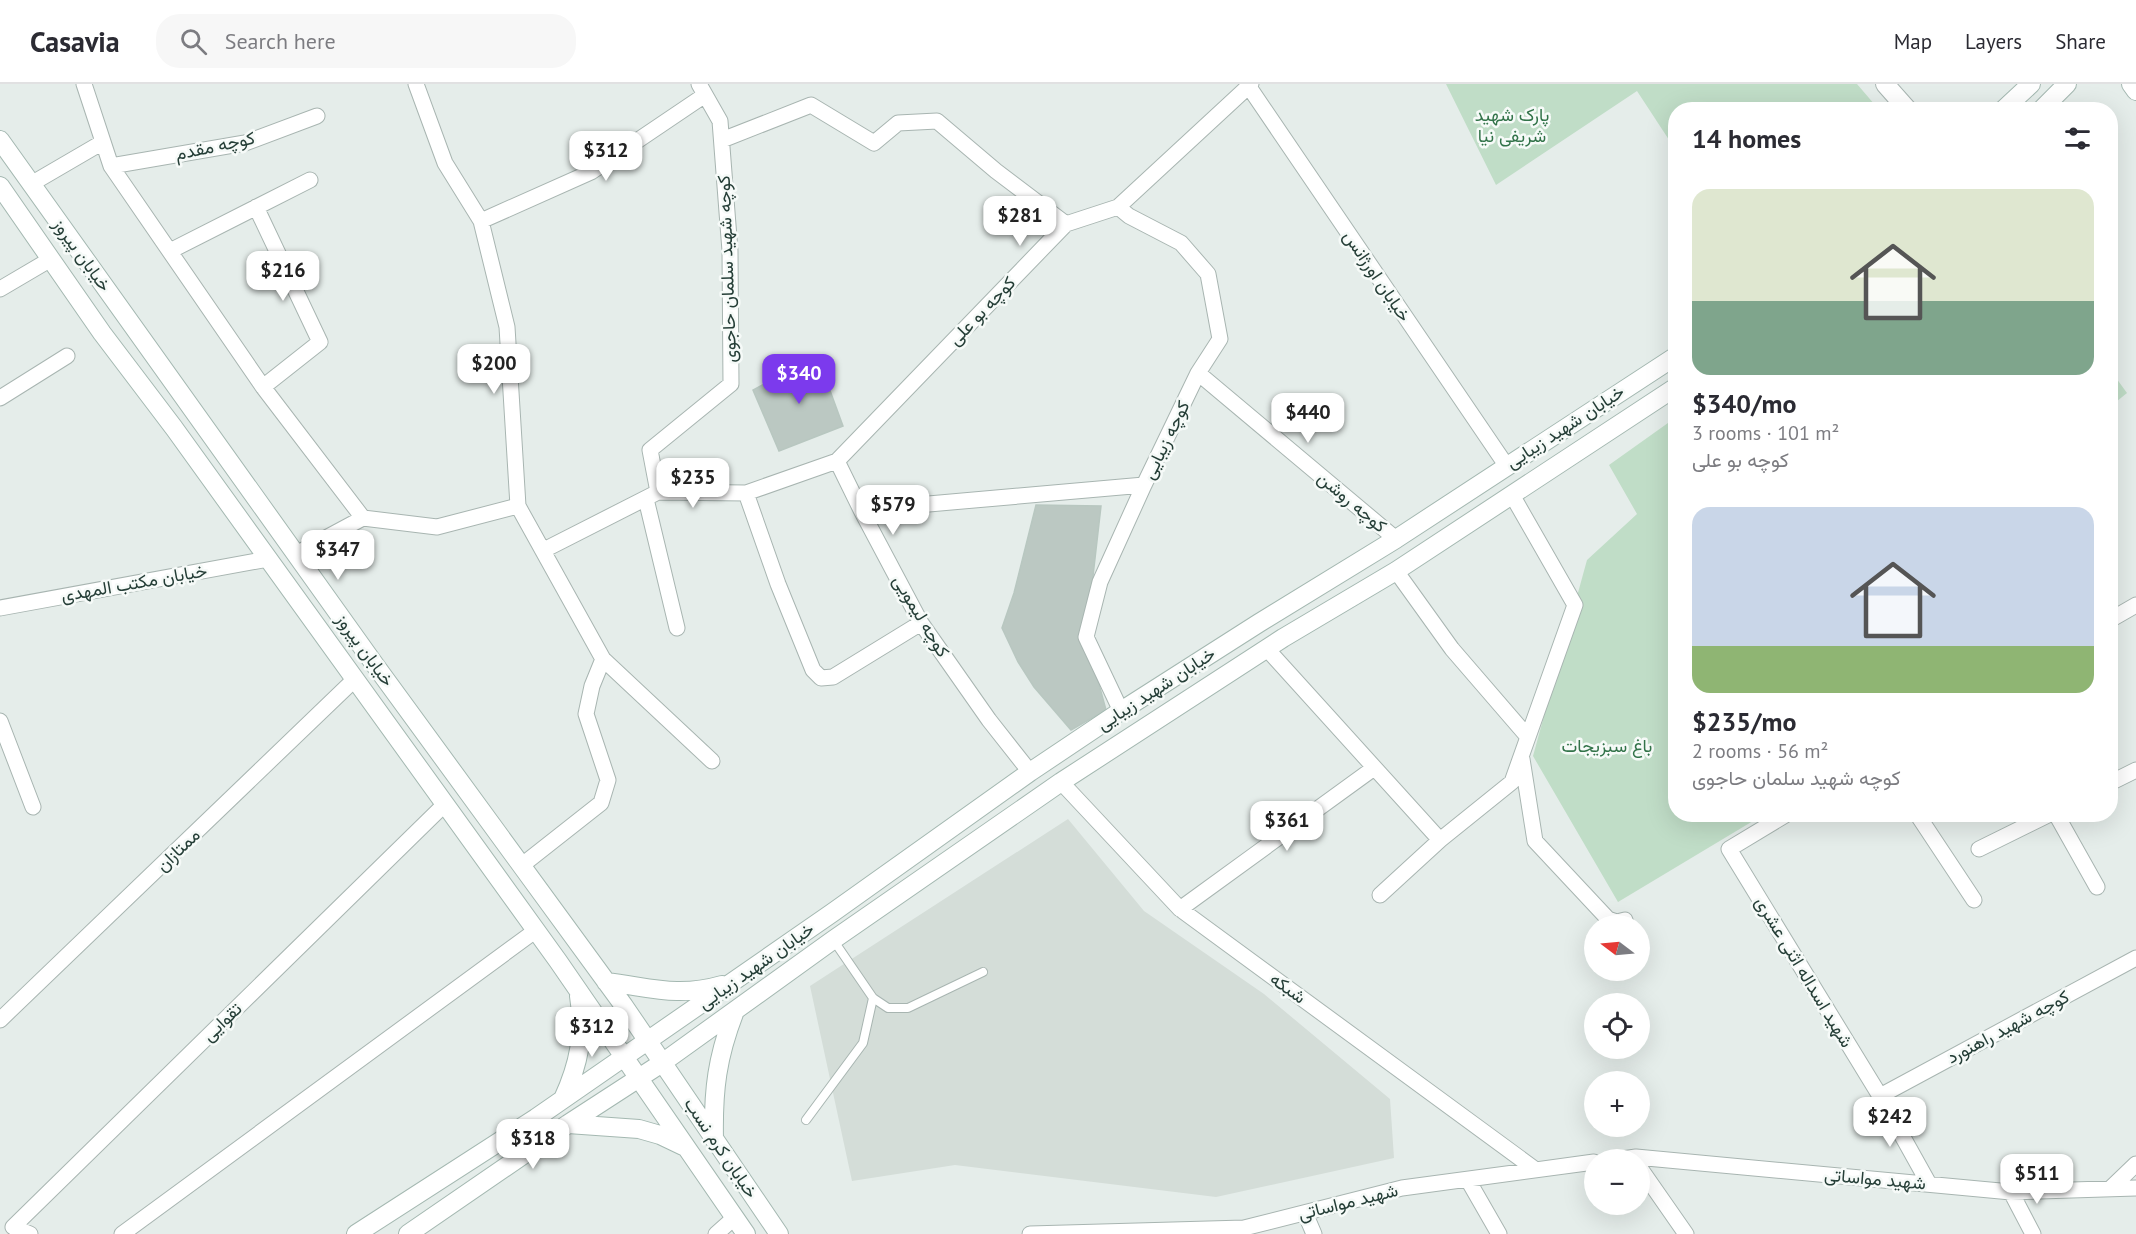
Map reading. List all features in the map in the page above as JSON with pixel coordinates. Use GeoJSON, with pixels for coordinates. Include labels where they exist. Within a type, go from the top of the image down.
{"type":"FeatureCollection","features":[{"type":"Feature","properties":{"kind":"main road"},"geometry":{"type":"LineString","coordinates":[[1885,84],[1900,102]]}},
{"type":"Feature","properties":{"kind":"main road"},"geometry":{"type":"LineString","coordinates":[[2011,102],[2031,84]]}},
{"type":"Feature","properties":{"kind":"main road"},"geometry":{"type":"LineString","coordinates":[[2049,102],[2067,84]]}},
{"type":"Feature","properties":{"kind":"main road"},"geometry":{"type":"LineString","coordinates":[[2132,84],[2136,91]]}},
{"type":"Feature","properties":{"kind":"main road","name":"خیابان پیروز"},"geometry":{"type":"LineString","coordinates":[[0,140],[648,1041]]}},
{"type":"Feature","properties":{"kind":"main road","name":"خیابان پیروز"},"geometry":{"type":"LineString","coordinates":[[0,186],[102,333],[174,428],[355,679],[624,1058]]}},
{"type":"Feature","properties":{"kind":"main road","name":"خیابان شهید زیبایی"},"geometry":{"type":"LineString","coordinates":[[356,1234],[624,1058],[1030,772],[1121,711],[1396,539],[1668,361]]}},
{"type":"Feature","properties":{"kind":"main road","name":"خیابان شهید زیبایی"},"geometry":{"type":"LineString","coordinates":[[408,1234],[568,1124],[662,1063],[833,940],[1061,782],[1267,649],[1396,571],[1668,392]]}},
{"type":"Feature","properties":{"kind":"main road"},"geometry":{"type":"LineString","coordinates":[[1617,393],[1633,416]]}},
{"type":"Feature","properties":{"kind":"main road"},"geometry":{"type":"LineString","coordinates":[[606,982],[662,992],[687,992],[735,981]]}},
{"type":"Feature","properties":{"kind":"main road"},"geometry":{"type":"LineString","coordinates":[[563,1099],[572,1080],[581,1039],[583,1019],[578,991]]}},
{"type":"Feature","properties":{"kind":"main road"},"geometry":{"type":"LineString","coordinates":[[714,1139],[718,1065],[723,1042],[735,1011]]}},
{"type":"Feature","properties":{"kind":"main road","name":"خیابان کرم نسب"},"geometry":{"type":"LineString","coordinates":[[648,1041],[779,1234]]}},
{"type":"Feature","properties":{"kind":"main road","name":"خیابان کرم نسب"},"geometry":{"type":"LineString","coordinates":[[624,1058],[746,1234]]}},
{"type":"Feature","properties":{"kind":"main road"},"geometry":{"type":"LineString","coordinates":[[580,1088],[591,1093],[594,1107]]}},
{"type":"Feature","properties":{"kind":"main road"},"geometry":{"type":"LineString","coordinates":[[568,1124],[639,1129],[660,1135],[685,1147]]}},
{"type":"Feature","properties":{"kind":"main road"},"geometry":{"type":"LineString","coordinates":[[734,1218],[756,1200]]}},
{"type":"Feature","properties":{"kind":"street"},"geometry":{"type":"LineString","coordinates":[[84,84],[111,166],[263,387],[363,518]]}},
{"type":"Feature","properties":{"kind":"street"},"geometry":{"type":"LineString","coordinates":[[416,84],[446,163],[481,221],[507,327],[518,506],[603,659],[711,761]]}},
{"type":"Feature","properties":{"kind":"street","name":"کوچه بو علی"},"geometry":{"type":"LineString","coordinates":[[837,461],[1066,224],[1118,207],[1249,85]]}},
{"type":"Feature","properties":{"kind":"street","name":"خیابان اورژانس"},"geometry":{"type":"LineString","coordinates":[[1249,85],[1506,465]]}},
{"type":"Feature","properties":{"kind":"street"},"geometry":{"type":"LineString","coordinates":[[481,221],[591,172],[702,89]]}},
{"type":"Feature","properties":{"kind":"street","name":"کوچه شهید سلمان حاجوی"},"geometry":{"type":"LineString","coordinates":[[652,495],[650,450],[731,384],[730,251],[722,141],[720,121],[702,89]]}},
{"type":"Feature","properties":{"kind":"street"},"geometry":{"type":"LineString","coordinates":[[722,141],[811,105],[874,143],[898,123],[937,121],[996,171],[1066,224]]}},
{"type":"Feature","properties":{"kind":"street","name":"کوچه مقدم"},"geometry":{"type":"LineString","coordinates":[[111,166],[245,143],[317,116]]}},
{"type":"Feature","properties":{"kind":"street"},"geometry":{"type":"LineString","coordinates":[[31,184],[103,142]]}},
{"type":"Feature","properties":{"kind":"street"},"geometry":{"type":"LineString","coordinates":[[170,251],[310,180]]}},
{"type":"Feature","properties":{"kind":"street"},"geometry":{"type":"LineString","coordinates":[[256,207],[320,342],[263,387]]}},
{"type":"Feature","properties":{"kind":"street","name":"کوچه زیبایی"},"geometry":{"type":"LineString","coordinates":[[1118,207],[1129,216],[1181,243],[1209,274],[1220,339],[1198,373],[1100,582],[1086,637],[1121,711]]}},
{"type":"Feature","properties":{"kind":"street"},"geometry":{"type":"LineString","coordinates":[[0,289],[51,259]]}},
{"type":"Feature","properties":{"kind":"street"},"geometry":{"type":"LineString","coordinates":[[0,398],[67,356]]}},
{"type":"Feature","properties":{"kind":"street","name":"کوچه روشن"},"geometry":{"type":"LineString","coordinates":[[1198,373],[1396,539]]}},
{"type":"Feature","properties":{"kind":"street"},"geometry":{"type":"LineString","coordinates":[[544,550],[652,495],[746,493],[837,461]]}},
{"type":"Feature","properties":{"kind":"street","name":"کوچه لیمویی"},"geometry":{"type":"LineString","coordinates":[[837,461],[921,623],[989,720],[1030,772]]}},
{"type":"Feature","properties":{"kind":"street"},"geometry":{"type":"LineString","coordinates":[[861,510],[1144,485]]}},
{"type":"Feature","properties":{"kind":"street"},"geometry":{"type":"LineString","coordinates":[[746,493],[778,584],[813,670],[821,678],[833,676],[921,623]]}},
{"type":"Feature","properties":{"kind":"street"},"geometry":{"type":"LineString","coordinates":[[652,495],[677,628]]}},
{"type":"Feature","properties":{"kind":"street"},"geometry":{"type":"LineString","coordinates":[[1380,895],[1440,840],[1512,782],[1575,605],[1512,495]]}},
{"type":"Feature","properties":{"kind":"street"},"geometry":{"type":"LineString","coordinates":[[296,554],[363,518],[437,527],[518,506]]}},
{"type":"Feature","properties":{"kind":"street","name":"خیابان مکتب المهدی"},"geometry":{"type":"LineString","coordinates":[[0,608],[268,559]]}},
{"type":"Feature","properties":{"kind":"street"},"geometry":{"type":"LineString","coordinates":[[1396,571],[1452,649],[1528,737]]}},
{"type":"Feature","properties":{"kind":"street"},"geometry":{"type":"LineString","coordinates":[[2118,617],[2134,610]]}},
{"type":"Feature","properties":{"kind":"street"},"geometry":{"type":"LineString","coordinates":[[1267,649],[1440,840]]}},
{"type":"Feature","properties":{"kind":"street"},"geometry":{"type":"LineString","coordinates":[[521,866],[601,803],[609,780],[586,714],[592,686],[603,659]]}},
{"type":"Feature","properties":{"kind":"street","name":"ممتازان"},"geometry":{"type":"LineString","coordinates":[[0,1020],[355,679]]}},
{"type":"Feature","properties":{"kind":"street"},"geometry":{"type":"LineString","coordinates":[[0,721],[33,807]]}},
{"type":"Feature","properties":{"kind":"street"},"geometry":{"type":"LineString","coordinates":[[1522,759],[1535,841],[1604,915]]}},
{"type":"Feature","properties":{"kind":"street"},"geometry":{"type":"LineString","coordinates":[[1180,909],[1374,768]]}},
{"type":"Feature","properties":{"kind":"street"},"geometry":{"type":"LineString","coordinates":[[2118,779],[2136,770]]}},
{"type":"Feature","properties":{"kind":"street","name":"شبکه"},"geometry":{"type":"LineString","coordinates":[[1061,782],[1180,909],[1536,1170]]}},
{"type":"Feature","properties":{"kind":"street","name":"تقوایی"},"geometry":{"type":"LineString","coordinates":[[30,1234],[13,1227],[445,804]]}},
{"type":"Feature","properties":{"kind":"street","name":"شهید اسداله اثنی عشری"},"geometry":{"type":"LineString","coordinates":[[1774,822],[1729,849],[1880,1096],[1929,1184]]}},
{"type":"Feature","properties":{"kind":"street"},"geometry":{"type":"LineString","coordinates":[[1922,822],[1974,900]]}},
{"type":"Feature","properties":{"kind":"street"},"geometry":{"type":"LineString","coordinates":[[1979,849],[2034,822]]}},
{"type":"Feature","properties":{"kind":"street"},"geometry":{"type":"LineString","coordinates":[[2060,822],[2097,887]]}},
{"type":"Feature","properties":{"kind":"street"},"geometry":{"type":"LineString","coordinates":[[122,1234],[535,931]]}},
{"type":"Feature","properties":{"kind":"street","name":"کوچه شهید راهنورد"},"geometry":{"type":"LineString","coordinates":[[1880,1096],[2136,958]]}},
{"type":"Feature","properties":{"kind":"street","name":"شهید مواساتی"},"geometry":{"type":"LineString","coordinates":[[1030,1234],[1244,1228],[1402,1188],[1584,1163]]}},
{"type":"Feature","properties":{"kind":"street","name":"شهید مواساتی"},"geometry":{"type":"LineString","coordinates":[[1650,1163],[2011,1192],[2136,1188]]}},
{"type":"Feature","properties":{"kind":"street"},"geometry":{"type":"LineString","coordinates":[[2111,1188],[2136,1164]]}},
{"type":"Feature","properties":{"kind":"street"},"geometry":{"type":"LineString","coordinates":[[1468,1179],[1499,1234]]}},
{"type":"Feature","properties":{"kind":"street"},"geometry":{"type":"LineString","coordinates":[[1650,1183],[1686,1234]]}},
{"type":"Feature","properties":{"kind":"street"},"geometry":{"type":"LineString","coordinates":[[2011,1192],[2033,1234]]}},
{"type":"Feature","properties":{"kind":"street"},"geometry":{"type":"LineString","coordinates":[[1305,1213],[1314,1234]]}},
{"type":"Feature","properties":{"kind":"street"},"geometry":{"type":"LineString","coordinates":[[716,1234],[734,1218]]}},
{"type":"Feature","properties":{"kind":"lane"},"geometry":{"type":"LineString","coordinates":[[833,940],[873,998],[888,1008],[909,1008],[983,972]]}},
{"type":"Feature","properties":{"kind":"lane"},"geometry":{"type":"LineString","coordinates":[[806,1120],[863,1043],[873,998]]}},
{"type":"Feature","properties":{"kind":"shaded area"},"geometry":{"type":"Polygon","coordinates":[[[1068,819],[1144,911],[1264,994],[1390,1099],[1394,1158],[1216,1197],[955,1165],[852,1181],[810,986],[1068,819]]]}},
{"type":"Feature","properties":{"kind":"green space","name":"پارک شهید شریفی نیا"},"geometry":{"type":"Polygon","coordinates":[[[1446,84],[1857,84],[1872,102],[1668,102],[1668,138],[1637,91],[1496,185],[1446,84]]]}},
{"type":"Feature","properties":{"kind":"green space"},"geometry":{"type":"Polygon","coordinates":[[[2118,381],[2127,393],[2118,400],[2118,381]]]}},
{"type":"Feature","properties":{"kind":"green space","name":"باغ سبزیجات"},"geometry":{"type":"Polygon","coordinates":[[[1668,423],[1668,822],[1751,822],[1618,902],[1533,756],[1587,560],[1637,514],[1609,465],[1668,423]]]}},
{"type":"Feature","properties":{"kind":"building"},"geometry":{"type":"Polygon","coordinates":[[[817,355],[843,426],[779,451],[753,390],[817,355]]]}},
{"type":"Feature","properties":{"kind":"building"},"geometry":{"type":"Polygon","coordinates":[[[1036,505],[1101,506],[1086,637],[1106,710],[1071,730],[1034,687],[1018,662],[1002,628],[1014,593],[1036,505]]]}}]}
